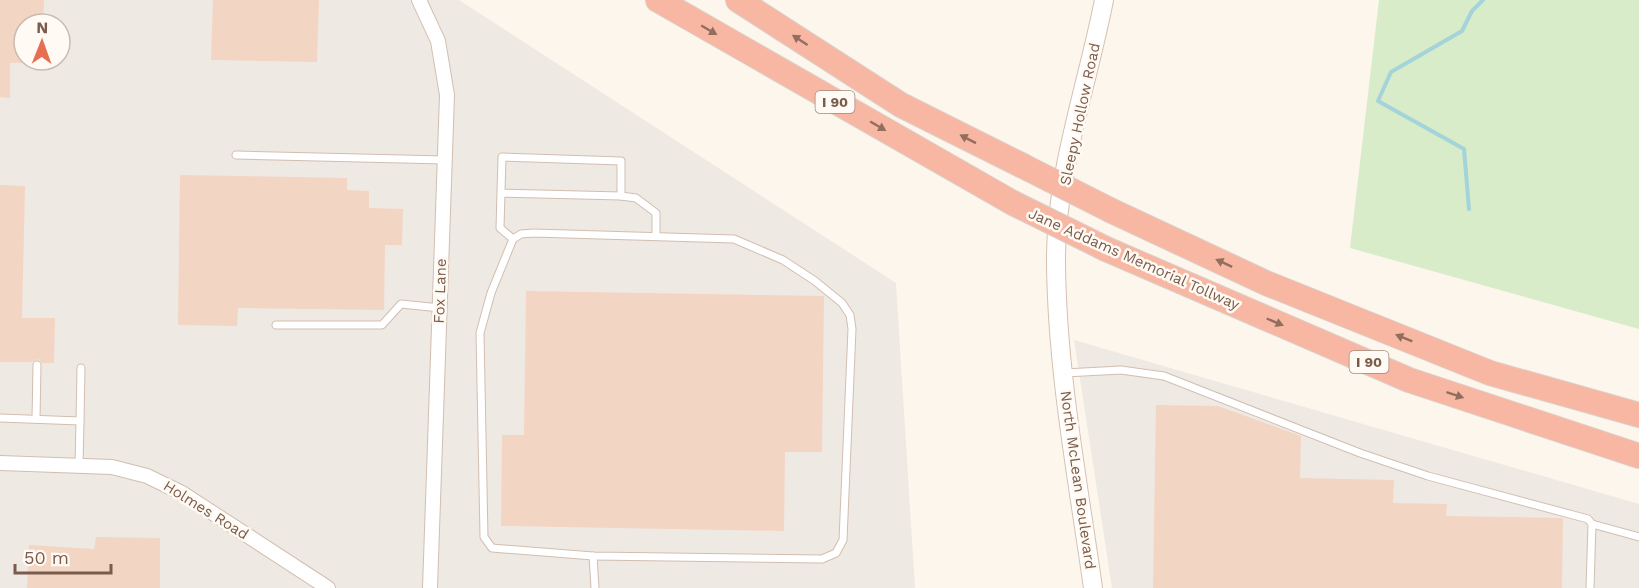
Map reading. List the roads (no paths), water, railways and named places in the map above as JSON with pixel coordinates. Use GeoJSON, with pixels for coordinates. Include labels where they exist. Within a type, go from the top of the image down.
{"type":"FeatureCollection","features":[{"type":"Feature","properties":{"kind":"highway","name":"Jane Addams Memorial Tollway"},"geometry":{"type":"LineString","coordinates":[[658,0],[1013,203],[1106,249],[1409,380],[1639,456]]}},
{"type":"Feature","properties":{"kind":"highway","name":"I 90"},"geometry":{"type":"LineString","coordinates":[[738,0],[901,105],[1112,211],[1266,283],[1490,373],[1639,416]]}},
{"type":"Feature","properties":{"kind":"highway"},"geometry":{"type":"LineString","coordinates":[[1535,386],[1639,405]]}},
{"type":"Feature","properties":{"kind":"street","name":"Fox Lane"},"geometry":{"type":"LineString","coordinates":[[419,0],[428,15],[438,41],[446,78],[430,588]]}},
{"type":"Feature","properties":{"kind":"street","name":"Sleepy Hollow Road"},"geometry":{"type":"LineString","coordinates":[[1063,373],[1056,262],[1061,203],[1072,138],[1104,0]]}},
{"type":"Feature","properties":{"kind":"street","name":"North McLean Boulevard"},"geometry":{"type":"LineString","coordinates":[[1063,373],[1093,588]]}},
{"type":"Feature","properties":{"kind":"street","name":"Holmes Road"},"geometry":{"type":"LineString","coordinates":[[0,464],[79,465],[124,469],[166,484],[328,588]]}},
{"type":"Feature","properties":{"kind":"lane"},"geometry":{"type":"LineString","coordinates":[[236,155],[445,160]]}},
{"type":"Feature","properties":{"kind":"lane"},"geometry":{"type":"LineString","coordinates":[[513,239],[500,228],[502,157],[621,161],[621,196]]}},
{"type":"Feature","properties":{"kind":"lane"},"geometry":{"type":"LineString","coordinates":[[501,193],[636,198],[656,213],[656,236]]}},
{"type":"Feature","properties":{"kind":"lane"},"geometry":{"type":"LineString","coordinates":[[534,233],[734,239],[757,246],[783,260],[815,281],[842,303],[850,315],[852,330],[843,540],[836,553],[822,559],[593,556],[492,548],[484,537],[480,333],[491,292],[513,239],[521,234],[534,233]]}},
{"type":"Feature","properties":{"kind":"lane"},"geometry":{"type":"LineString","coordinates":[[276,325],[382,325],[401,304],[440,308]]}},
{"type":"Feature","properties":{"kind":"lane"},"geometry":{"type":"LineString","coordinates":[[36,419],[37,365]]}},
{"type":"Feature","properties":{"kind":"lane"},"geometry":{"type":"LineString","coordinates":[[79,465],[81,368]]}},
{"type":"Feature","properties":{"kind":"lane"},"geometry":{"type":"LineString","coordinates":[[1063,373],[1121,370],[1164,376],[1360,453],[1428,476],[1588,519],[1592,524],[1639,537]]}},
{"type":"Feature","properties":{"kind":"lane"},"geometry":{"type":"LineString","coordinates":[[0,418],[80,421]]}},
{"type":"Feature","properties":{"kind":"lane"},"geometry":{"type":"LineString","coordinates":[[1590,588],[1592,524]]}},
{"type":"Feature","properties":{"kind":"lane"},"geometry":{"type":"LineString","coordinates":[[593,556],[596,588]]}},
{"type":"Feature","properties":{"kind":"waterway"},"geometry":{"type":"LineString","coordinates":[[1469,209],[1464,149],[1378,101],[1391,72],[1462,31],[1472,11],[1483,0]]}}]}
